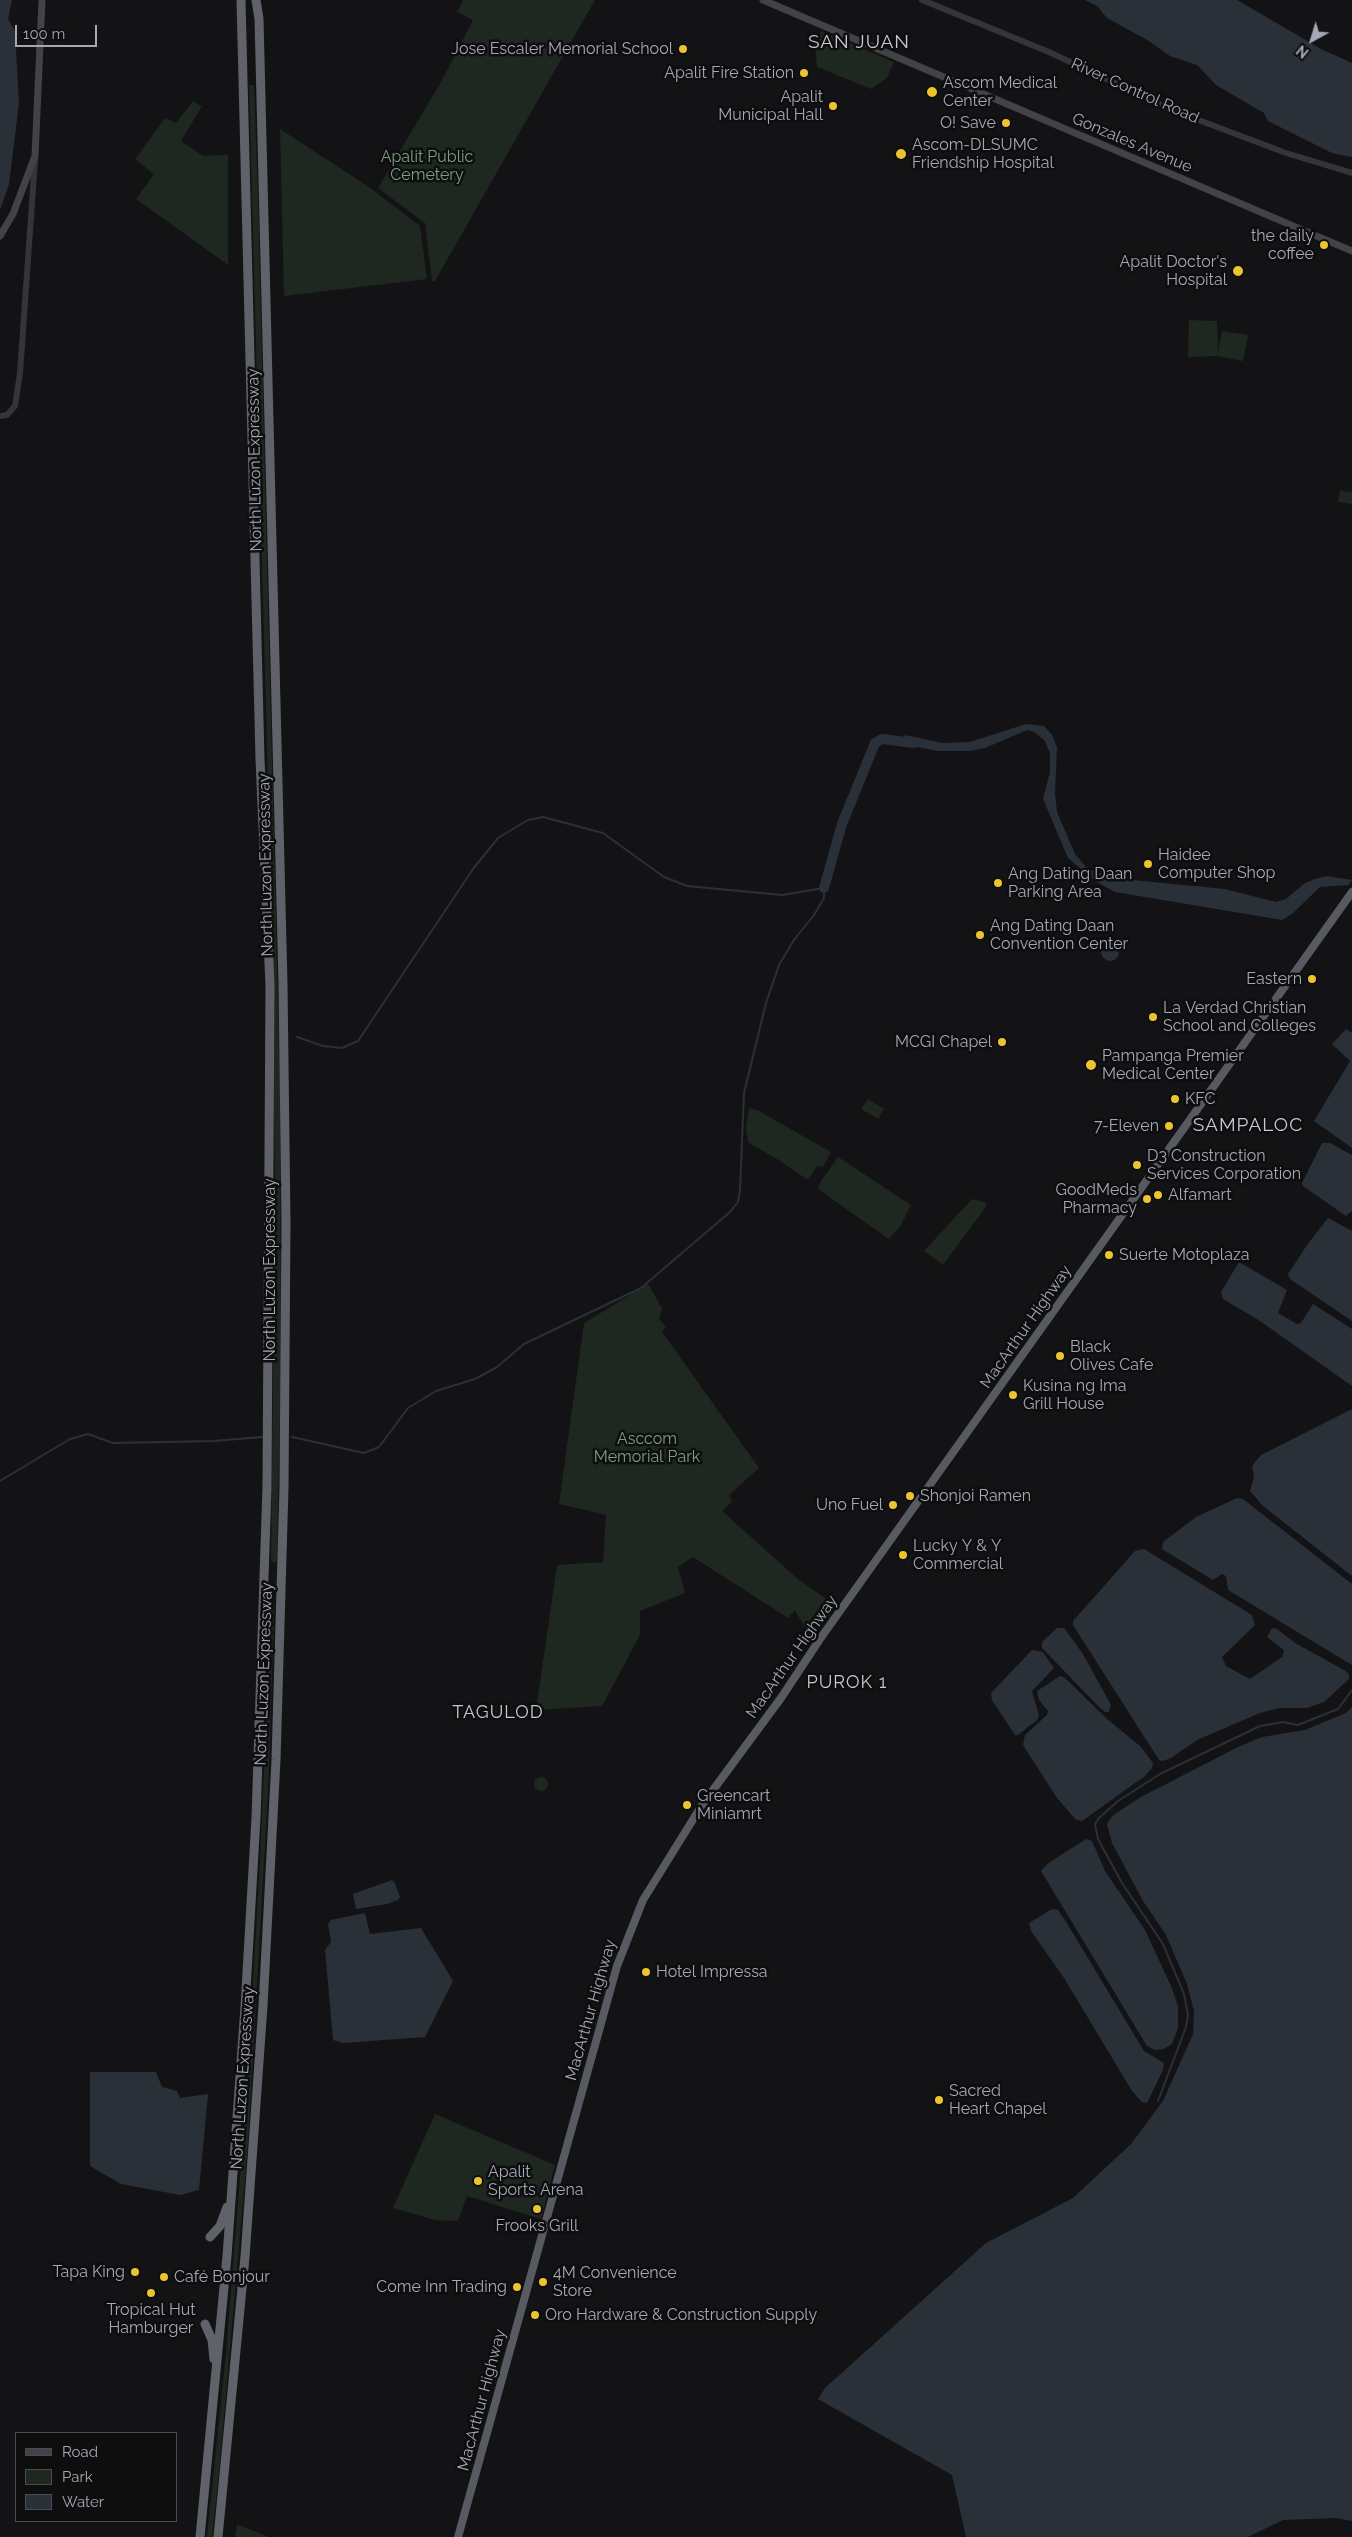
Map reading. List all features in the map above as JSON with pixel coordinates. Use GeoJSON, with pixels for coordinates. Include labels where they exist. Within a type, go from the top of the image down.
{"type":"FeatureCollection","features":[{"type":"Feature","properties":{"kind":"highway","name":"North Luzon Expressway"},"geometry":{"type":"LineString","coordinates":[[200,2537],[235,2160],[253,1873],[264,1571],[268,1368],[270,1006],[260,759],[241,0]]}},
{"type":"Feature","properties":{"kind":"highway","name":"North Luzon Expressway"},"geometry":{"type":"LineString","coordinates":[[218,2537],[245,2257],[264,1996],[276,1760],[284,1488],[286,1271],[283,974],[259,35],[256,0]]}},
{"type":"Feature","properties":{"kind":"highway","name":"MacArthur Highway"},"geometry":{"type":"LineString","coordinates":[[458,2537],[617,1966],[643,1900],[702,1805],[781,1698],[820,1639],[1352,892]]}},
{"type":"Feature","properties":{"kind":"highway"},"geometry":{"type":"LineString","coordinates":[[210,2237],[220,2226],[226,2212],[235,2160]]}},
{"type":"Feature","properties":{"kind":"highway"},"geometry":{"type":"LineString","coordinates":[[205,2324],[212,2340],[215,2388]]}},
{"type":"Feature","properties":{"kind":"main road"},"geometry":{"type":"LineString","coordinates":[[0,236],[13,214],[35,156],[42,0]]}},
{"type":"Feature","properties":{"kind":"main road","name":"Gonzales Avenue"},"geometry":{"type":"LineString","coordinates":[[763,0],[1352,251]]}},
{"type":"Feature","properties":{"kind":"street","name":"River Control Road"},"geometry":{"type":"LineString","coordinates":[[922,0],[1049,52],[1172,110],[1286,153],[1352,173]]}},
{"type":"Feature","properties":{"kind":"street"},"geometry":{"type":"LineString","coordinates":[[0,416],[7,415],[15,406],[20,373],[35,156]]}},
{"type":"Feature","properties":{"kind":"green space","name":"Apalit Public Cemetery"},"geometry":{"type":"Polygon","coordinates":[[[463,0],[595,0],[435,281],[432,281],[425,223],[378,188],[441,82],[473,20],[457,12],[463,0]]]}},
{"type":"Feature","properties":{"kind":"green space"},"geometry":{"type":"Polygon","coordinates":[[[821,31],[894,62],[887,78],[871,89],[817,67],[815,46],[821,31]]]}},
{"type":"Feature","properties":{"kind":"green space"},"geometry":{"type":"Polygon","coordinates":[[[249,85],[254,85],[258,196],[280,1088],[281,1367],[277,1561],[274,1563],[271,1560],[275,1190],[272,931],[249,85]]]}},
{"type":"Feature","properties":{"kind":"green space"},"geometry":{"type":"Polygon","coordinates":[[[193,101],[202,106],[181,141],[203,156],[228,155],[228,265],[136,199],[154,174],[135,159],[165,118],[176,123],[193,101]]]}},
{"type":"Feature","properties":{"kind":"green space"},"geometry":{"type":"Polygon","coordinates":[[[280,129],[369,187],[420,226],[427,279],[284,296],[280,129]]]}},
{"type":"Feature","properties":{"kind":"green space"},"geometry":{"type":"Polygon","coordinates":[[[1189,320],[1217,321],[1218,353],[1222,331],[1248,335],[1243,361],[1217,356],[1188,357],[1189,320]]]}},
{"type":"Feature","properties":{"kind":"green space"},"geometry":{"type":"Polygon","coordinates":[[[1340,491],[1352,492],[1352,504],[1338,502],[1340,491]]]}},
{"type":"Feature","properties":{"kind":"green space"},"geometry":{"type":"Polygon","coordinates":[[[868,1099],[884,1109],[878,1119],[861,1109],[868,1099]]]}},
{"type":"Feature","properties":{"kind":"green space"},"geometry":{"type":"Polygon","coordinates":[[[749,1108],[757,1110],[831,1152],[823,1167],[817,1166],[808,1180],[752,1145],[748,1141],[746,1128],[749,1108]]]}},
{"type":"Feature","properties":{"kind":"green space"},"geometry":{"type":"Polygon","coordinates":[[[838,1157],[911,1205],[901,1225],[889,1239],[818,1189],[821,1181],[838,1157]]]}},
{"type":"Feature","properties":{"kind":"green space"},"geometry":{"type":"Polygon","coordinates":[[[972,1199],[987,1203],[943,1265],[924,1251],[972,1199]]]}},
{"type":"Feature","properties":{"kind":"green space","name":"Asccom Memorial Park"},"geometry":{"type":"Polygon","coordinates":[[[648,1284],[662,1308],[659,1319],[666,1327],[662,1332],[759,1468],[729,1495],[732,1502],[722,1511],[798,1579],[836,1606],[812,1640],[795,1610],[788,1618],[693,1557],[678,1567],[685,1593],[640,1611],[640,1635],[602,1706],[536,1710],[557,1565],[603,1562],[606,1515],[559,1504],[584,1323],[648,1284]]]}},
{"type":"Feature","properties":{"kind":"green space"},"geometry":{"type":"Polygon","coordinates":[[[274,1606],[269,1773],[248,2144],[219,2472],[212,2537],[207,2537],[226,2353],[247,2089],[260,1860],[271,1608],[274,1606]]]}},
{"type":"Feature","properties":{"kind":"green space"},"geometry":{"type":"Polygon","coordinates":[[[541,1777],[546,1779],[548,1784],[546,1789],[541,1791],[536,1789],[534,1784],[536,1779],[541,1777]]]}},
{"type":"Feature","properties":{"kind":"green space","name":"Apalit Sports Arena"},"geometry":{"type":"Polygon","coordinates":[[[435,2114],[555,2165],[541,2219],[467,2196],[458,2221],[435,2220],[393,2208],[435,2114]]]}},
{"type":"Feature","properties":{"kind":"green space"},"geometry":{"type":"Polygon","coordinates":[[[237,2524],[269,2537],[235,2537],[237,2524]]]}},
{"type":"Feature","properties":{"kind":"water"},"geometry":{"type":"Polygon","coordinates":[[[0,0],[12,0],[8,19],[15,31],[19,103],[9,184],[0,210],[0,0]]]}},
{"type":"Feature","properties":{"kind":"water"},"geometry":{"type":"Polygon","coordinates":[[[1085,0],[1237,0],[1321,49],[1352,63],[1352,157],[1332,153],[1268,121],[1264,113],[1216,85],[1197,65],[1170,56],[1149,41],[1107,18],[1097,6],[1085,0]]]}},
{"type":"Feature","properties":{"kind":"water"},"geometry":{"type":"Polygon","coordinates":[[[1026,724],[1044,726],[1052,735],[1057,747],[1055,793],[1057,812],[1075,854],[1085,866],[1095,872],[1132,880],[1225,889],[1276,902],[1286,899],[1305,883],[1315,879],[1326,876],[1352,880],[1348,885],[1320,887],[1293,913],[1282,920],[1115,892],[1095,881],[1068,858],[1043,799],[1050,772],[1050,753],[1045,741],[1034,732],[1027,730],[985,748],[970,751],[938,751],[902,744],[905,735],[943,743],[970,742],[1026,724]]]}},
{"type":"Feature","properties":{"kind":"water"},"geometry":{"type":"Polygon","coordinates":[[[1106,943],[1114,943],[1119,948],[1117,959],[1106,961],[1101,956],[1101,948],[1106,943]]]}},
{"type":"Feature","properties":{"kind":"water"},"geometry":{"type":"Polygon","coordinates":[[[1346,1029],[1352,1033],[1352,1148],[1314,1121],[1350,1061],[1332,1044],[1346,1029]]]}},
{"type":"Feature","properties":{"kind":"water"},"geometry":{"type":"Polygon","coordinates":[[[1322,1143],[1330,1143],[1352,1155],[1352,1211],[1346,1216],[1303,1186],[1302,1183],[1322,1143]]]}},
{"type":"Feature","properties":{"kind":"water"},"geometry":{"type":"Polygon","coordinates":[[[1328,1218],[1352,1231],[1352,1321],[1290,1279],[1288,1274],[1328,1218]]]}},
{"type":"Feature","properties":{"kind":"water"},"geometry":{"type":"Polygon","coordinates":[[[1239,1262],[1287,1290],[1278,1313],[1297,1324],[1301,1323],[1313,1304],[1352,1329],[1352,1386],[1260,1321],[1223,1299],[1221,1292],[1239,1262]]]}},
{"type":"Feature","properties":{"kind":"water"},"geometry":{"type":"Polygon","coordinates":[[[1352,1409],[1352,1576],[1263,1506],[1250,1491],[1254,1477],[1252,1466],[1261,1455],[1352,1409]]]}},
{"type":"Feature","properties":{"kind":"water"},"geometry":{"type":"Polygon","coordinates":[[[1237,1498],[1243,1499],[1352,1584],[1352,1665],[1228,1590],[1226,1576],[1222,1574],[1213,1580],[1162,1549],[1163,1542],[1196,1517],[1237,1498]]]}},
{"type":"Feature","properties":{"kind":"water"},"geometry":{"type":"Polygon","coordinates":[[[1144,1549],[1252,1615],[1255,1625],[1222,1657],[1226,1666],[1250,1679],[1282,1657],[1284,1650],[1267,1637],[1272,1628],[1277,1629],[1295,1643],[1344,1670],[1349,1674],[1349,1679],[1324,1702],[1307,1708],[1279,1708],[1260,1713],[1197,1740],[1171,1758],[1163,1761],[1159,1760],[1073,1625],[1073,1621],[1135,1551],[1144,1549]]]}},
{"type":"Feature","properties":{"kind":"water"},"geometry":{"type":"Polygon","coordinates":[[[1057,1628],[1064,1628],[1083,1654],[1111,1705],[1109,1712],[1105,1712],[1100,1708],[1042,1648],[1042,1642],[1057,1628]]]}},
{"type":"Feature","properties":{"kind":"water"},"geometry":{"type":"Polygon","coordinates":[[[1032,1650],[1043,1652],[1054,1668],[1032,1691],[1039,1716],[1037,1720],[1018,1735],[1015,1735],[992,1700],[991,1693],[1032,1650]]]}},
{"type":"Feature","properties":{"kind":"water"},"geometry":{"type":"Polygon","coordinates":[[[1060,1676],[1065,1678],[1106,1718],[1140,1746],[1153,1763],[1152,1768],[1145,1776],[1082,1821],[1076,1820],[1057,1798],[1023,1745],[1025,1735],[1047,1715],[1048,1711],[1039,1700],[1037,1691],[1060,1676]]]}},
{"type":"Feature","properties":{"kind":"water"},"geometry":{"type":"Polygon","coordinates":[[[1352,1707],[1352,2521],[1336,2518],[1283,2520],[1248,2537],[966,2537],[952,2475],[818,2399],[825,2388],[986,2243],[1073,2198],[1131,2144],[1163,2101],[1193,2034],[1194,2011],[1187,1984],[1166,1935],[1143,1901],[1112,1843],[1107,1824],[1112,1816],[1139,1798],[1238,1747],[1262,1737],[1305,1730],[1346,1713],[1352,1707]]]}},
{"type":"Feature","properties":{"kind":"water"},"geometry":{"type":"Polygon","coordinates":[[[1086,1839],[1092,1841],[1105,1871],[1145,1930],[1171,1986],[1178,2006],[1178,2028],[1172,2044],[1164,2049],[1155,2050],[1147,2046],[1041,1871],[1047,1864],[1086,1839]]]}},
{"type":"Feature","properties":{"kind":"water"},"geometry":{"type":"Polygon","coordinates":[[[392,1880],[400,1897],[398,1900],[387,1904],[356,1909],[353,1894],[392,1880]]]}},
{"type":"Feature","properties":{"kind":"water"},"geometry":{"type":"Polygon","coordinates":[[[1052,1909],[1058,1910],[1065,1920],[1144,2051],[1164,2063],[1163,2070],[1147,2103],[1142,2102],[1132,2091],[1064,1978],[1031,1931],[1029,1923],[1052,1909]]]}},
{"type":"Feature","properties":{"kind":"water"},"geometry":{"type":"Polygon","coordinates":[[[365,1913],[370,1934],[421,1928],[453,1981],[425,2037],[343,2043],[333,2040],[325,1950],[331,1942],[328,1924],[331,1920],[365,1913]]]}},
{"type":"Feature","properties":{"kind":"water"},"geometry":{"type":"Polygon","coordinates":[[[90,2072],[156,2072],[162,2087],[177,2091],[180,2098],[208,2094],[199,2190],[180,2195],[121,2184],[90,2166],[90,2072]]]}},
{"type":"Feature","properties":{"kind":"waterway"},"geometry":{"type":"LineString","coordinates":[[824,888],[842,824],[875,743],[882,739],[914,743]]}},
{"type":"Feature","properties":{"kind":"waterway"},"geometry":{"type":"LineString","coordinates":[[292,1437],[364,1453],[379,1447],[408,1408],[436,1391],[475,1379],[497,1367],[524,1344],[641,1288],[730,1212],[738,1202],[740,1190],[744,1093],[766,1003],[779,965],[824,898],[824,888],[782,895],[687,886],[664,877],[603,833],[543,817],[528,820],[498,838],[473,869],[358,1041],[342,1048],[323,1046],[297,1037]]}},
{"type":"Feature","properties":{"kind":"waterway"},"geometry":{"type":"LineString","coordinates":[[0,1481],[70,1439],[88,1434],[113,1443],[213,1441],[262,1437]]}},
{"type":"Feature","properties":{"kind":"waterway"},"geometry":{"type":"LineString","coordinates":[[1158,2101],[1186,2027],[1188,2015],[1184,1994],[1163,1944],[1122,1883],[1098,1839],[1095,1824],[1118,1801],[1160,1774],[1260,1726],[1283,1722],[1298,1725],[1338,1709],[1352,1690]]}},
{"type":"Feature","properties":{"kind":"place","name":"Jose Escaler Memorial School"},"geometry":{"type":"Point","coordinates":[683,49]}},
{"type":"Feature","properties":{"kind":"place","name":"Apalit Fire Station"},"geometry":{"type":"Point","coordinates":[804,73]}},
{"type":"Feature","properties":{"kind":"place","name":"Ascom Medical Center"},"geometry":{"type":"Point","coordinates":[932,92]}},
{"type":"Feature","properties":{"kind":"place","name":"Apalit Municipal Hall"},"geometry":{"type":"Point","coordinates":[833,106]}},
{"type":"Feature","properties":{"kind":"place","name":"O! Save"},"geometry":{"type":"Point","coordinates":[1006,123]}},
{"type":"Feature","properties":{"kind":"place","name":"Ascom-DLSUMC Friendship Hospital"},"geometry":{"type":"Point","coordinates":[901,154]}},
{"type":"Feature","properties":{"kind":"place","name":"the daily coffee"},"geometry":{"type":"Point","coordinates":[1324,245]}},
{"type":"Feature","properties":{"kind":"place","name":"Apalit Doctor's Hospital"},"geometry":{"type":"Point","coordinates":[1238,271]}},
{"type":"Feature","properties":{"kind":"place","name":"Haidee Computer Shop"},"geometry":{"type":"Point","coordinates":[1148,864]}},
{"type":"Feature","properties":{"kind":"place","name":"Ang Dating Daan Parking Area"},"geometry":{"type":"Point","coordinates":[998,883]}},
{"type":"Feature","properties":{"kind":"place","name":"Ang Dating Daan Convention Center"},"geometry":{"type":"Point","coordinates":[980,935]}},
{"type":"Feature","properties":{"kind":"place","name":"Eastern"},"geometry":{"type":"Point","coordinates":[1312,979]}},
{"type":"Feature","properties":{"kind":"place","name":"La Verdad Christian School and Colleges"},"geometry":{"type":"Point","coordinates":[1153,1017]}},
{"type":"Feature","properties":{"kind":"place","name":"MCGI Chapel"},"geometry":{"type":"Point","coordinates":[1002,1042]}},
{"type":"Feature","properties":{"kind":"place","name":"Pampanga Premier Medical Center"},"geometry":{"type":"Point","coordinates":[1091,1065]}},
{"type":"Feature","properties":{"kind":"place","name":"KFC"},"geometry":{"type":"Point","coordinates":[1175,1099]}},
{"type":"Feature","properties":{"kind":"place","name":"7-Eleven"},"geometry":{"type":"Point","coordinates":[1169,1126]}},
{"type":"Feature","properties":{"kind":"place","name":"D3 Construction Services Corporation"},"geometry":{"type":"Point","coordinates":[1137,1165]}},
{"type":"Feature","properties":{"kind":"place","name":"Alfamart"},"geometry":{"type":"Point","coordinates":[1158,1195]}},
{"type":"Feature","properties":{"kind":"place","name":"GoodMeds Pharmacy"},"geometry":{"type":"Point","coordinates":[1147,1199]}},
{"type":"Feature","properties":{"kind":"place","name":"Suerte Motoplaza"},"geometry":{"type":"Point","coordinates":[1109,1255]}},
{"type":"Feature","properties":{"kind":"place","name":"Black Olives Cafe"},"geometry":{"type":"Point","coordinates":[1060,1356]}},
{"type":"Feature","properties":{"kind":"place","name":"Kusina ng Ima Grill House"},"geometry":{"type":"Point","coordinates":[1013,1395]}},
{"type":"Feature","properties":{"kind":"place","name":"Shonjoi Ramen"},"geometry":{"type":"Point","coordinates":[910,1496]}},
{"type":"Feature","properties":{"kind":"place","name":"Uno Fuel"},"geometry":{"type":"Point","coordinates":[893,1505]}},
{"type":"Feature","properties":{"kind":"place","name":"Lucky Y & Y Commercial"},"geometry":{"type":"Point","coordinates":[903,1555]}},
{"type":"Feature","properties":{"kind":"place","name":"Greencart Miniamrt"},"geometry":{"type":"Point","coordinates":[687,1805]}},
{"type":"Feature","properties":{"kind":"place","name":"Hotel Impressa"},"geometry":{"type":"Point","coordinates":[646,1972]}},
{"type":"Feature","properties":{"kind":"place","name":"Sacred Heart Chapel"},"geometry":{"type":"Point","coordinates":[939,2100]}},
{"type":"Feature","properties":{"kind":"place","name":"Apalit Sports Arena"},"geometry":{"type":"Point","coordinates":[478,2181]}},
{"type":"Feature","properties":{"kind":"place","name":"Frooks Grill"},"geometry":{"type":"Point","coordinates":[537,2209]}},
{"type":"Feature","properties":{"kind":"place","name":"Tapa King"},"geometry":{"type":"Point","coordinates":[135,2272]}},
{"type":"Feature","properties":{"kind":"place","name":"Café Bonjour"},"geometry":{"type":"Point","coordinates":[164,2277]}},
{"type":"Feature","properties":{"kind":"place","name":"4M Convenience Store"},"geometry":{"type":"Point","coordinates":[543,2282]}},
{"type":"Feature","properties":{"kind":"place","name":"Come Inn Trading"},"geometry":{"type":"Point","coordinates":[517,2287]}},
{"type":"Feature","properties":{"kind":"place","name":"Tropical Hut Hamburger"},"geometry":{"type":"Point","coordinates":[151,2293]}},
{"type":"Feature","properties":{"kind":"place","name":"Oro Hardware & Construction Supply"},"geometry":{"type":"Point","coordinates":[535,2315]}},
{"type":"Feature","properties":{"kind":"district","name":"SAN JUAN"},"geometry":{"type":"Point","coordinates":[859,42]}},
{"type":"Feature","properties":{"kind":"district","name":"SAMPALOC"},"geometry":{"type":"Point","coordinates":[1248,1125]}},
{"type":"Feature","properties":{"kind":"district","name":"PUROK 1"},"geometry":{"type":"Point","coordinates":[847,1683]}},
{"type":"Feature","properties":{"kind":"district","name":"TAGULOD"},"geometry":{"type":"Point","coordinates":[498,1713]}}]}
